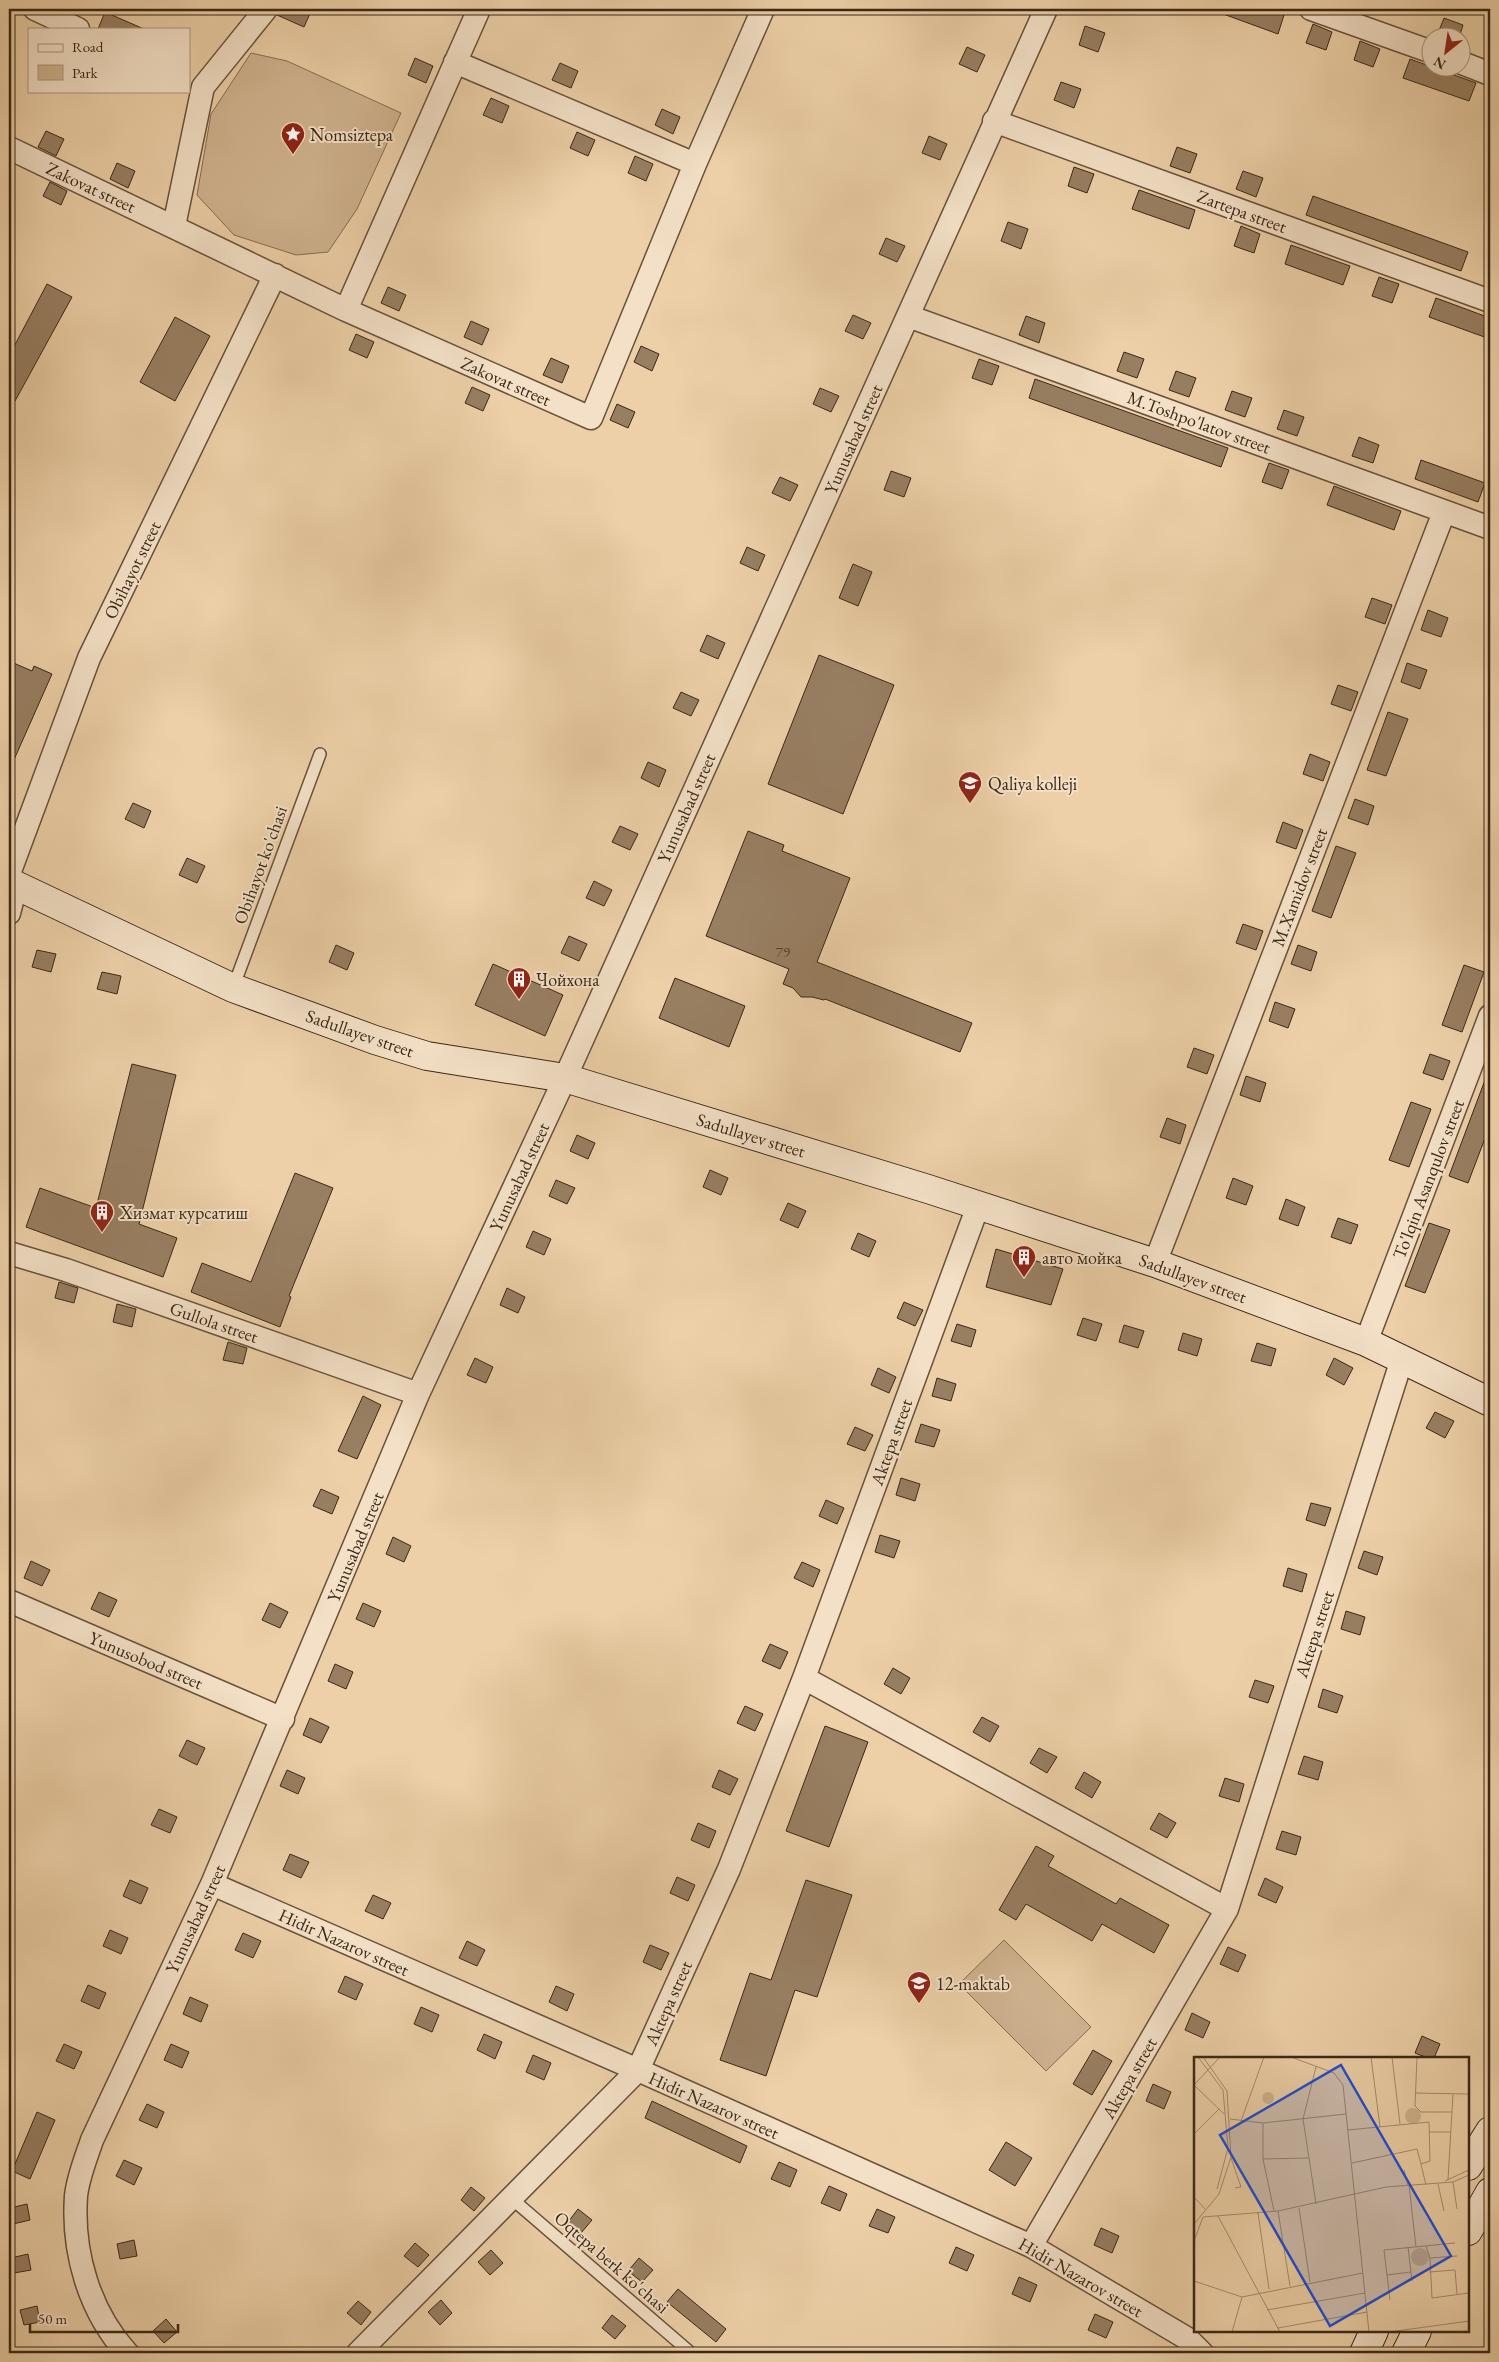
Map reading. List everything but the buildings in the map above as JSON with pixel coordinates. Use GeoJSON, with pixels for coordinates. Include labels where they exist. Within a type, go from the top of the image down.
{"type":"FeatureCollection","features":[{"type":"Feature","properties":{"kind":"main road","name":"Sadullayev street"},"geometry":{"type":"LineString","coordinates":[[11,881],[233,988],[375,1040],[427,1056],[565,1078],[928,1188],[1155,1263],[1366,1342],[1490,1402]]}},
{"type":"Feature","properties":{"kind":"main road"},"geometry":{"type":"LineString","coordinates":[[1469,2164],[1490,2131]]}},
{"type":"Feature","properties":{"kind":"main road"},"geometry":{"type":"LineString","coordinates":[[1469,2229],[1490,2192]]}},
{"type":"Feature","properties":{"kind":"main road"},"geometry":{"type":"LineString","coordinates":[[1364,2353],[1374,2332]]}},
{"type":"Feature","properties":{"kind":"main road"},"geometry":{"type":"LineString","coordinates":[[1406,2353],[1416,2332]]}},
{"type":"Feature","properties":{"kind":"street"},"geometry":{"type":"LineString","coordinates":[[35,9],[76,28]]}},
{"type":"Feature","properties":{"kind":"street"},"geometry":{"type":"LineString","coordinates":[[174,226],[196,83],[266,9]]}},
{"type":"Feature","properties":{"kind":"street"},"geometry":{"type":"LineString","coordinates":[[346,310],[480,9]]}},
{"type":"Feature","properties":{"kind":"street","name":"Zakovat street"},"geometry":{"type":"LineString","coordinates":[[9,148],[346,310],[591,418],[695,164],[763,9]]}},
{"type":"Feature","properties":{"kind":"street","name":"Yunusabad street"},"geometry":{"type":"LineString","coordinates":[[127,2353],[107,2327],[94,2304],[78,2251],[76,2194],[82,2166],[92,2140],[212,1884],[283,1719],[418,1394],[565,1078],[1046,9]]}},
{"type":"Feature","properties":{"kind":"street"},"geometry":{"type":"LineString","coordinates":[[1311,9],[1422,48]]}},
{"type":"Feature","properties":{"kind":"street"},"geometry":{"type":"LineString","coordinates":[[455,62],[695,164]]}},
{"type":"Feature","properties":{"kind":"street"},"geometry":{"type":"LineString","coordinates":[[1472,67],[1490,74]]}},
{"type":"Feature","properties":{"kind":"street","name":"Zartepa street"},"geometry":{"type":"LineString","coordinates":[[994,121],[1490,301]]}},
{"type":"Feature","properties":{"kind":"street","name":"Obihayot street"},"geometry":{"type":"LineString","coordinates":[[9,913],[11,881],[89,658],[275,275]]}},
{"type":"Feature","properties":{"kind":"street","name":"М.Toshpo'latov street"},"geometry":{"type":"LineString","coordinates":[[908,316],[1490,528]]}},
{"type":"Feature","properties":{"kind":"street","name":"M.Xamidov street"},"geometry":{"type":"LineString","coordinates":[[1155,1263],[1444,512]]}},
{"type":"Feature","properties":{"kind":"street","name":"To'lqin Asanqulov street"},"geometry":{"type":"LineString","coordinates":[[1366,1342],[1490,1016]]}},
{"type":"Feature","properties":{"kind":"street","name":"Aktepa street"},"geometry":{"type":"LineString","coordinates":[[358,2353],[638,2070],[729,1869],[804,1678],[978,1206]]}},
{"type":"Feature","properties":{"kind":"street","name":"Gullola street"},"geometry":{"type":"LineString","coordinates":[[9,1253],[66,1270],[418,1394]]}},
{"type":"Feature","properties":{"kind":"street","name":"Aktepa street"},"geometry":{"type":"LineString","coordinates":[[1031,2246],[1227,1910],[1402,1359]]}},
{"type":"Feature","properties":{"kind":"street","name":"Yunusobod street"},"geometry":{"type":"LineString","coordinates":[[9,1601],[283,1719]]}},
{"type":"Feature","properties":{"kind":"street"},"geometry":{"type":"LineString","coordinates":[[804,1678],[1227,1910]]}},
{"type":"Feature","properties":{"kind":"street","name":"Hidir Nazarov street"},"geometry":{"type":"LineString","coordinates":[[212,1884],[638,2070],[1031,2246],[1188,2339],[1202,2353]]}},
{"type":"Feature","properties":{"kind":"lane","name":"Obihayot ko'chasi"},"geometry":{"type":"LineString","coordinates":[[233,988],[320,754]]}},
{"type":"Feature","properties":{"kind":"lane","name":"Oqtepa berk ko'chasi"},"geometry":{"type":"LineString","coordinates":[[511,2198],[691,2353]]}},
{"type":"Feature","properties":{"kind":"green space","name":"Nomsiztepa"},"geometry":{"type":"Polygon","coordinates":[[[251,53],[287,61],[401,113],[357,209],[328,252],[296,255],[234,235],[197,195],[211,114],[251,53]]]}},
{"type":"Feature","properties":{"kind":"green space"},"geometry":{"type":"Polygon","coordinates":[[[1004,1940],[1091,2027],[1046,2071],[959,1984],[1004,1940]]]}},
{"type":"Feature","properties":{"kind":"place","name":"Nomsiztepa"},"geometry":{"type":"Point","coordinates":[293,155]}},
{"type":"Feature","properties":{"kind":"place","name":"Qaliya kolleji"},"geometry":{"type":"Point","coordinates":[970,804]}},
{"type":"Feature","properties":{"kind":"place","name":"Чойхона"},"geometry":{"type":"Point","coordinates":[519,1000]}},
{"type":"Feature","properties":{"kind":"place","name":"Хизмат курсатиш"},"geometry":{"type":"Point","coordinates":[102,1233]}},
{"type":"Feature","properties":{"kind":"place","name":"авто мойка"},"geometry":{"type":"Point","coordinates":[1024,1278]}},
{"type":"Feature","properties":{"kind":"place","name":"12-maktab"},"geometry":{"type":"Point","coordinates":[919,2004]}}]}
